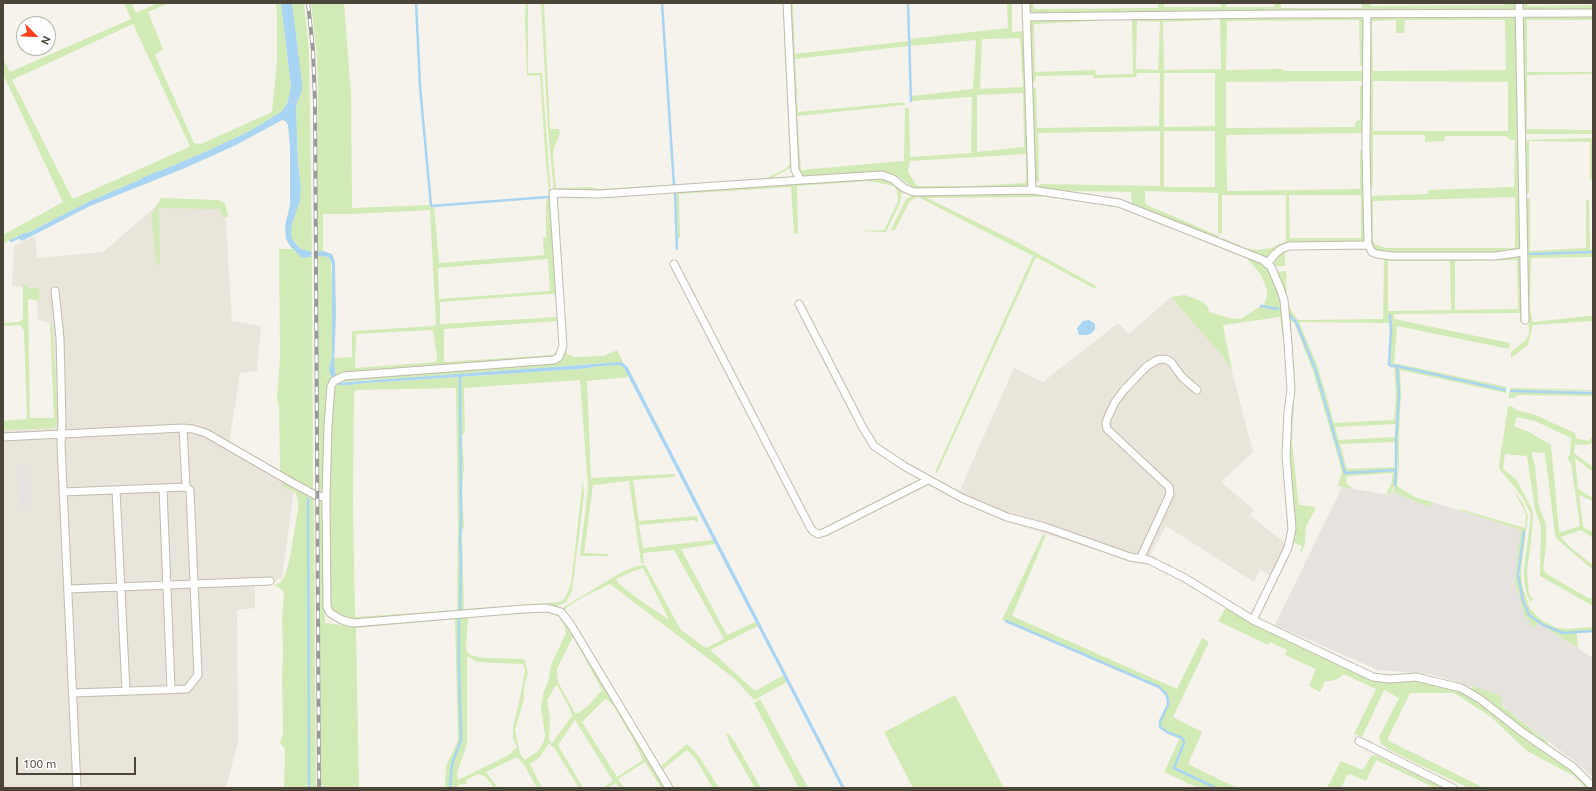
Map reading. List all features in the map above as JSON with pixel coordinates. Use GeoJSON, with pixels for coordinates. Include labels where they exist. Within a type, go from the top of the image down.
{"type":"FeatureCollection","features":[{"type":"Feature","properties":{"kind":"street"},"geometry":{"type":"LineString","coordinates":[[787,3],[794,170],[798,177],[804,180]]}},
{"type":"Feature","properties":{"kind":"street"},"geometry":{"type":"LineString","coordinates":[[1026,3],[1032,190]]}},
{"type":"Feature","properties":{"kind":"street"},"geometry":{"type":"LineString","coordinates":[[1519,3],[1525,320]]}},
{"type":"Feature","properties":{"kind":"street"},"geometry":{"type":"LineString","coordinates":[[1026,17],[1132,15],[1593,13]]}},
{"type":"Feature","properties":{"kind":"street"},"geometry":{"type":"LineString","coordinates":[[1367,14],[1366,150],[1368,245],[1372,252],[1392,256],[1495,256],[1523,252]]}},
{"type":"Feature","properties":{"kind":"street"},"geometry":{"type":"LineString","coordinates":[[669,788],[571,625],[561,612],[547,608],[524,609],[353,623],[342,620],[330,613],[326,607],[326,497],[329,393],[331,386],[338,378],[367,374],[554,360],[559,357],[563,346],[553,193],[600,194],[882,175],[893,179],[904,188],[914,192],[1032,190],[1119,202],[1263,260],[1273,271],[1280,288],[1286,313],[1290,390],[1286,456],[1292,524],[1288,548],[1253,620]]}},
{"type":"Feature","properties":{"kind":"street"},"geometry":{"type":"LineString","coordinates":[[1267,264],[1277,252],[1289,246],[1368,245]]}},
{"type":"Feature","properties":{"kind":"street"},"geometry":{"type":"LineString","coordinates":[[674,264],[813,531],[818,534],[825,532],[928,480]]}},
{"type":"Feature","properties":{"kind":"street"},"geometry":{"type":"LineString","coordinates":[[55,291],[60,338],[63,492],[77,788]]}},
{"type":"Feature","properties":{"kind":"street"},"geometry":{"type":"LineString","coordinates":[[799,304],[863,428],[874,446],[928,480],[962,498],[1006,517],[1046,527],[1130,557],[1141,557],[1160,565],[1185,578],[1253,620],[1373,677],[1389,679],[1416,676],[1461,688],[1480,699],[1522,732],[1573,767],[1593,787]]}},
{"type":"Feature","properties":{"kind":"street"},"geometry":{"type":"LineString","coordinates":[[1141,557],[1170,494],[1169,488],[1107,429],[1106,423],[1108,417],[1111,409],[1124,390],[1147,366],[1157,360],[1165,359],[1171,362],[1182,377],[1197,390]]}},
{"type":"Feature","properties":{"kind":"street"},"geometry":{"type":"LineString","coordinates":[[3,437],[183,428],[199,430],[317,496],[326,497]]}},
{"type":"Feature","properties":{"kind":"street"},"geometry":{"type":"LineString","coordinates":[[73,693],[187,689],[198,675],[190,490],[186,487],[183,428]]}},
{"type":"Feature","properties":{"kind":"street"},"geometry":{"type":"LineString","coordinates":[[63,492],[186,487]]}},
{"type":"Feature","properties":{"kind":"street"},"geometry":{"type":"LineString","coordinates":[[163,488],[171,689]]}},
{"type":"Feature","properties":{"kind":"street"},"geometry":{"type":"LineString","coordinates":[[116,490],[126,691]]}},
{"type":"Feature","properties":{"kind":"street"},"geometry":{"type":"LineString","coordinates":[[68,589],[270,581]]}},
{"type":"Feature","properties":{"kind":"street"},"geometry":{"type":"LineString","coordinates":[[1359,741],[1452,788]]}},
{"type":"Feature","properties":{"kind":"shaded area"},"geometry":{"type":"Polygon","coordinates":[[[162,201],[225,207],[232,321],[261,326],[257,371],[240,373],[229,444],[294,490],[282,577],[268,586],[255,586],[255,608],[237,610],[238,742],[226,788],[3,788],[3,427],[55,424],[51,323],[38,320],[36,288],[12,286],[14,246],[35,236],[37,258],[103,252],[162,201]]]}},
{"type":"Feature","properties":{"kind":"shaded area"},"geometry":{"type":"Polygon","coordinates":[[[1171,297],[1224,358],[1232,371],[1253,452],[1221,482],[1254,510],[1250,515],[1287,545],[1272,576],[1260,570],[1254,582],[1166,526],[1149,557],[1129,560],[1004,521],[956,499],[1014,368],[1043,382],[1118,323],[1129,334],[1171,297]]]}},
{"type":"Feature","properties":{"kind":"shaded area"},"geometry":{"type":"Polygon","coordinates":[[[17,465],[25,465],[26,509],[19,510],[17,465]]]}},
{"type":"Feature","properties":{"kind":"shaded area"},"geometry":{"type":"Polygon","coordinates":[[[1342,487],[1389,495],[1391,491],[1429,507],[1432,502],[1522,530],[1515,580],[1524,615],[1535,628],[1538,623],[1593,658],[1593,778],[1578,764],[1507,710],[1502,704],[1501,696],[1430,674],[1378,670],[1275,625],[1342,487]]]}},
{"type":"Feature","properties":{"kind":"green space"},"geometry":{"type":"Polygon","coordinates":[[[124,3],[131,3],[136,13],[158,3],[169,3],[148,12],[163,49],[155,55],[194,143],[201,144],[272,112],[277,62],[276,3],[281,3],[291,87],[287,104],[281,112],[248,132],[90,201],[18,238],[16,236],[3,244],[3,235],[63,202],[3,74],[3,59],[10,72],[47,56],[56,56],[56,52],[131,19],[124,3]],[[133,24],[12,80],[72,198],[189,147],[189,144],[133,24]]]}},
{"type":"Feature","properties":{"kind":"green space"},"geometry":{"type":"Polygon","coordinates":[[[292,3],[304,3],[309,50],[312,252],[301,249],[292,239],[291,232],[292,224],[300,201],[301,188],[298,162],[296,110],[302,91],[292,3]]]}},
{"type":"Feature","properties":{"kind":"green space"},"geometry":{"type":"Polygon","coordinates":[[[311,3],[344,3],[351,94],[352,208],[429,205],[430,208],[434,207],[439,263],[544,255],[543,238],[546,237],[546,202],[549,196],[540,75],[527,76],[525,19],[526,3],[528,3],[528,73],[542,73],[562,347],[556,357],[336,376],[334,358],[352,357],[352,331],[434,326],[436,324],[430,210],[323,214],[323,251],[316,252],[317,58],[311,3]],[[548,259],[438,268],[439,299],[550,291],[548,259]],[[556,294],[440,302],[440,324],[557,317],[556,294]],[[558,321],[444,329],[444,362],[552,355],[557,351],[559,345],[558,321]],[[433,330],[356,334],[355,368],[436,362],[437,358],[433,330]]]}},
{"type":"Feature","properties":{"kind":"green space"},"geometry":{"type":"Polygon","coordinates":[[[541,3],[544,3],[550,129],[559,129],[560,133],[554,148],[553,156],[556,188],[591,187],[597,189],[673,185],[673,187],[593,192],[554,192],[548,129],[541,3]]]}},
{"type":"Feature","properties":{"kind":"green space"},"geometry":{"type":"Polygon","coordinates":[[[783,3],[786,3],[792,167],[766,181],[676,187],[676,185],[765,179],[787,168],[790,164],[783,3]]]}},
{"type":"Feature","properties":{"kind":"green space"},"geometry":{"type":"Polygon","coordinates":[[[789,3],[793,3],[795,54],[908,41],[908,46],[795,59],[798,112],[905,102],[905,105],[797,116],[801,170],[904,161],[905,108],[909,108],[910,157],[971,153],[972,97],[912,101],[912,96],[973,89],[976,40],[910,46],[910,39],[1008,28],[1007,3],[1012,3],[1012,32],[1024,31],[1029,183],[1026,187],[915,189],[900,178],[883,173],[802,177],[798,170],[789,3]],[[1020,38],[982,39],[980,89],[1023,87],[1020,38]],[[1023,93],[977,95],[977,152],[1024,147],[1023,93]],[[1026,154],[910,161],[908,172],[917,186],[971,186],[1025,183],[1026,180],[1026,154]]]}},
{"type":"Feature","properties":{"kind":"green space"},"geometry":{"type":"Polygon","coordinates":[[[1028,3],[1033,3],[1034,9],[1158,8],[1158,3],[1164,3],[1164,7],[1221,7],[1221,3],[1226,3],[1226,7],[1274,7],[1274,3],[1281,3],[1281,8],[1362,8],[1362,3],[1371,3],[1371,6],[1505,5],[1505,3],[1517,3],[1514,10],[1029,16],[1028,3]]]}},
{"type":"Feature","properties":{"kind":"green space"},"geometry":{"type":"Polygon","coordinates":[[[1522,3],[1526,3],[1529,6],[1593,5],[1593,11],[1524,10],[1522,8],[1522,3]]]}},
{"type":"Feature","properties":{"kind":"green space"},"geometry":{"type":"Polygon","coordinates":[[[1513,15],[1517,17],[1520,249],[1494,253],[1409,254],[1378,252],[1372,248],[1369,196],[1428,194],[1428,190],[1514,187],[1515,140],[1510,140],[1506,136],[1445,136],[1444,141],[1425,142],[1425,135],[1373,135],[1373,187],[1369,188],[1369,17],[1513,15]],[[1396,20],[1372,21],[1373,71],[1506,70],[1505,20],[1405,20],[1404,33],[1396,33],[1396,20]],[[1373,81],[1373,131],[1508,131],[1508,82],[1373,81]],[[1515,197],[1373,201],[1373,241],[1375,244],[1386,248],[1515,248],[1515,197]]]}},
{"type":"Feature","properties":{"kind":"green space"},"geometry":{"type":"Polygon","coordinates":[[[1593,15],[1593,20],[1527,20],[1527,72],[1593,72],[1593,74],[1527,75],[1527,129],[1593,130],[1593,134],[1526,134],[1524,132],[1521,18],[1524,16],[1593,15]]]}},
{"type":"Feature","properties":{"kind":"green space"},"geometry":{"type":"Polygon","coordinates":[[[1214,16],[1214,20],[1163,22],[1164,70],[1221,69],[1220,16],[1362,17],[1365,65],[1360,66],[1359,20],[1227,21],[1226,70],[1282,69],[1284,71],[1365,71],[1365,81],[1226,82],[1226,128],[1355,127],[1356,121],[1360,120],[1360,86],[1365,85],[1364,133],[1226,135],[1227,191],[1360,189],[1360,150],[1364,150],[1365,241],[1363,243],[1290,244],[1265,258],[1222,242],[1223,238],[1245,248],[1256,250],[1272,248],[1286,241],[1286,195],[1222,195],[1222,233],[1219,234],[1218,193],[1145,191],[1145,202],[1147,205],[1219,236],[1218,241],[1132,204],[1131,192],[1070,191],[1066,193],[1037,188],[1040,184],[1160,186],[1160,131],[1038,133],[1039,181],[1035,183],[1031,88],[1036,88],[1037,128],[1159,126],[1160,73],[1137,73],[1136,77],[1094,78],[1092,75],[1036,76],[1035,82],[1031,82],[1030,21],[1033,19],[1095,17],[1095,21],[1034,24],[1035,72],[1095,70],[1096,75],[1133,74],[1132,20],[1098,20],[1098,17],[1214,16]],[[1137,21],[1136,69],[1158,70],[1160,22],[1137,21]],[[1164,73],[1164,127],[1215,126],[1215,73],[1164,73]],[[1164,131],[1164,187],[1215,187],[1215,131],[1164,131]],[[1289,195],[1290,238],[1361,238],[1361,195],[1289,195]]]}},
{"type":"Feature","properties":{"kind":"green space"},"geometry":{"type":"Polygon","coordinates":[[[1593,138],[1593,179],[1590,180],[1590,142],[1529,141],[1529,193],[1524,193],[1523,140],[1593,138]]]}},
{"type":"Feature","properties":{"kind":"green space"},"geometry":{"type":"Polygon","coordinates":[[[875,179],[890,181],[901,190],[902,193],[900,203],[886,232],[858,231],[884,230],[898,201],[897,191],[894,186],[869,181],[797,186],[798,233],[794,234],[791,187],[679,194],[680,238],[678,238],[676,191],[875,179]]]}},
{"type":"Feature","properties":{"kind":"green space"},"geometry":{"type":"Polygon","coordinates":[[[1034,193],[1047,195],[1041,197],[927,198],[1019,243],[1096,286],[1095,289],[1036,257],[937,473],[935,472],[1033,256],[918,197],[910,201],[895,230],[891,230],[906,199],[915,194],[1034,193]]]}},
{"type":"Feature","properties":{"kind":"green space"},"geometry":{"type":"Polygon","coordinates":[[[557,196],[567,354],[574,357],[604,356],[617,350],[624,364],[604,363],[339,382],[339,385],[349,385],[459,377],[460,612],[353,620],[341,617],[330,609],[329,511],[332,392],[338,380],[562,359],[565,351],[557,196]],[[456,388],[356,390],[354,392],[353,503],[355,617],[457,610],[458,528],[456,388]]]}},
{"type":"Feature","properties":{"kind":"green space"},"geometry":{"type":"Polygon","coordinates":[[[161,198],[218,200],[225,203],[228,217],[222,217],[221,209],[159,208],[160,265],[157,265],[151,215],[161,198]]]}},
{"type":"Feature","properties":{"kind":"green space"},"geometry":{"type":"Polygon","coordinates":[[[1524,198],[1530,198],[1530,251],[1586,248],[1586,200],[1589,200],[1590,249],[1593,249],[1593,251],[1530,253],[1530,255],[1593,253],[1593,257],[1531,258],[1530,310],[1533,322],[1589,316],[1593,316],[1593,321],[1533,325],[1528,345],[1511,358],[1511,353],[1513,350],[1525,341],[1529,334],[1524,198]]]}},
{"type":"Feature","properties":{"kind":"green space"},"geometry":{"type":"Polygon","coordinates":[[[1366,246],[1366,250],[1287,250],[1285,251],[1285,266],[1276,266],[1274,263],[1276,256],[1287,248],[1366,246]]]}},
{"type":"Feature","properties":{"kind":"green space"},"geometry":{"type":"Polygon","coordinates":[[[279,249],[293,249],[302,258],[312,256],[313,491],[280,472],[279,407],[277,399],[280,356],[279,249]]]}},
{"type":"Feature","properties":{"kind":"green space"},"geometry":{"type":"Polygon","coordinates":[[[1245,256],[1262,262],[1272,271],[1285,314],[1289,381],[1280,317],[1223,325],[1232,371],[1224,358],[1171,297],[1185,295],[1203,302],[1208,307],[1209,312],[1229,318],[1241,319],[1264,304],[1267,297],[1267,290],[1261,275],[1245,256]]]}},
{"type":"Feature","properties":{"kind":"green space"},"geometry":{"type":"Polygon","coordinates":[[[1384,256],[1521,256],[1523,319],[1520,321],[1520,313],[1394,314],[1394,319],[1510,343],[1509,349],[1397,326],[1394,363],[1507,387],[1506,389],[1392,365],[1390,362],[1390,314],[1389,323],[1299,322],[1318,367],[1334,423],[1394,420],[1396,395],[1394,367],[1396,367],[1398,395],[1396,424],[1335,427],[1339,440],[1395,437],[1395,442],[1340,444],[1347,469],[1396,467],[1396,469],[1345,472],[1317,371],[1297,322],[1287,312],[1277,272],[1286,271],[1287,304],[1298,320],[1383,319],[1384,256]],[[1517,260],[1455,261],[1455,310],[1518,309],[1517,260]],[[1388,261],[1388,311],[1451,310],[1450,261],[1388,261]]]}},
{"type":"Feature","properties":{"kind":"green space"},"geometry":{"type":"Polygon","coordinates":[[[316,257],[329,257],[331,262],[333,307],[332,356],[330,366],[330,374],[332,378],[327,388],[323,493],[318,494],[316,257]]]}},
{"type":"Feature","properties":{"kind":"green space"},"geometry":{"type":"Polygon","coordinates":[[[23,285],[28,285],[28,288],[39,288],[40,301],[28,299],[30,418],[54,418],[50,323],[52,323],[58,422],[54,428],[3,430],[3,421],[27,419],[24,331],[20,325],[3,326],[3,323],[19,322],[23,319],[23,285]]]}},
{"type":"Feature","properties":{"kind":"green space"},"geometry":{"type":"Polygon","coordinates":[[[1288,315],[1296,323],[1315,371],[1344,473],[1396,471],[1393,488],[1389,495],[1387,494],[1391,485],[1393,473],[1347,476],[1346,483],[1353,489],[1338,486],[1342,472],[1334,443],[1313,371],[1294,322],[1291,322],[1295,386],[1292,441],[1297,490],[1299,505],[1315,507],[1315,510],[1306,526],[1305,543],[1302,552],[1300,551],[1302,546],[1292,542],[1289,467],[1288,315]]]}},
{"type":"Feature","properties":{"kind":"green space"},"geometry":{"type":"Polygon","coordinates":[[[620,365],[624,368],[629,377],[587,381],[591,478],[675,475],[674,477],[633,480],[639,521],[697,516],[698,521],[696,522],[694,520],[639,525],[643,548],[713,540],[715,544],[681,549],[727,635],[755,622],[758,626],[710,650],[755,691],[784,675],[787,682],[754,700],[735,679],[610,584],[581,598],[565,609],[648,748],[564,611],[564,607],[622,572],[637,566],[645,565],[681,630],[706,648],[724,639],[674,550],[643,553],[644,564],[641,563],[629,481],[593,485],[584,553],[608,554],[608,556],[580,556],[588,488],[580,380],[464,388],[465,432],[462,436],[464,467],[462,490],[464,525],[462,534],[464,609],[560,602],[565,598],[571,584],[583,479],[584,495],[572,591],[566,602],[555,607],[461,612],[461,377],[580,369],[620,365]],[[643,568],[616,579],[619,584],[637,598],[669,620],[643,568]]]}},
{"type":"Feature","properties":{"kind":"green space"},"geometry":{"type":"Polygon","coordinates":[[[1398,367],[1506,391],[1506,393],[1400,370],[1401,394],[1399,465],[1397,486],[1417,498],[1432,502],[1429,507],[1393,492],[1398,469],[1396,438],[1399,395],[1398,367]]]}},
{"type":"Feature","properties":{"kind":"green space"},"geometry":{"type":"Polygon","coordinates":[[[1510,388],[1593,390],[1593,391],[1511,390],[1510,388]]]}},
{"type":"Feature","properties":{"kind":"green space"},"geometry":{"type":"Polygon","coordinates":[[[1509,392],[1593,393],[1593,396],[1517,395],[1514,398],[1509,398],[1509,392]]]}},
{"type":"Feature","properties":{"kind":"green space"},"geometry":{"type":"Polygon","coordinates":[[[1508,406],[1513,407],[1516,410],[1533,414],[1575,433],[1576,438],[1578,439],[1589,441],[1593,435],[1593,443],[1585,445],[1575,444],[1574,453],[1593,467],[1593,472],[1575,458],[1578,489],[1593,498],[1593,501],[1579,495],[1583,525],[1584,528],[1593,532],[1593,538],[1581,530],[1561,537],[1570,547],[1593,565],[1593,570],[1557,539],[1555,534],[1545,453],[1533,452],[1532,455],[1535,467],[1539,507],[1546,524],[1546,546],[1543,569],[1547,574],[1590,599],[1593,595],[1593,606],[1540,576],[1541,527],[1535,509],[1527,456],[1505,454],[1503,469],[1516,479],[1532,509],[1531,543],[1527,570],[1529,594],[1533,599],[1531,602],[1527,595],[1524,582],[1524,568],[1531,515],[1523,498],[1500,470],[1499,465],[1508,406]],[[1517,417],[1514,426],[1529,432],[1551,445],[1559,530],[1561,532],[1580,526],[1571,464],[1567,457],[1570,455],[1571,438],[1535,421],[1517,417]]]}},
{"type":"Feature","properties":{"kind":"green space"},"geometry":{"type":"Polygon","coordinates":[[[284,483],[308,494],[307,582],[309,788],[284,788],[285,749],[280,743],[283,734],[282,619],[284,592],[274,584],[280,583],[285,576],[290,558],[298,509],[298,500],[295,492],[282,486],[284,483]]]}},
{"type":"Feature","properties":{"kind":"green space"},"geometry":{"type":"Polygon","coordinates":[[[1514,492],[1523,503],[1528,516],[1521,571],[1522,585],[1530,609],[1543,621],[1557,628],[1567,629],[1593,627],[1593,631],[1563,633],[1544,625],[1530,615],[1526,609],[1519,581],[1524,532],[1518,566],[1518,582],[1525,609],[1529,616],[1538,623],[1534,628],[1524,615],[1515,580],[1521,530],[1459,510],[1460,509],[1525,528],[1526,515],[1514,492]]]}},
{"type":"Feature","properties":{"kind":"green space"},"geometry":{"type":"Polygon","coordinates":[[[309,495],[314,497],[316,788],[310,788],[309,495]]]}},
{"type":"Feature","properties":{"kind":"green space"},"geometry":{"type":"Polygon","coordinates":[[[319,498],[323,500],[325,623],[352,626],[460,616],[458,618],[458,668],[461,740],[451,764],[450,788],[445,788],[446,766],[458,740],[455,619],[356,628],[359,788],[321,788],[319,498]]]}},
{"type":"Feature","properties":{"kind":"green space"},"geometry":{"type":"Polygon","coordinates":[[[1043,534],[1046,535],[1012,616],[1177,689],[1202,638],[1209,642],[1173,717],[1202,732],[1188,764],[1237,788],[1217,788],[1175,767],[1185,743],[1183,738],[1167,732],[1161,727],[1160,721],[1169,700],[1166,693],[1159,686],[1002,620],[1043,534]]]}},
{"type":"Feature","properties":{"kind":"green space"},"geometry":{"type":"Polygon","coordinates":[[[1226,607],[1373,679],[1421,680],[1470,695],[1569,766],[1590,788],[1586,788],[1574,776],[1527,751],[1491,717],[1454,693],[1410,693],[1388,738],[1389,741],[1484,788],[1469,788],[1388,749],[1381,743],[1379,737],[1399,698],[1384,690],[1362,737],[1354,734],[1376,689],[1343,674],[1334,680],[1325,681],[1320,692],[1309,686],[1316,669],[1285,655],[1287,650],[1270,642],[1268,645],[1218,621],[1226,607]]]}},
{"type":"Feature","properties":{"kind":"green space"},"geometry":{"type":"Polygon","coordinates":[[[544,610],[561,615],[666,788],[661,788],[645,762],[618,779],[624,788],[619,788],[616,783],[608,788],[603,788],[613,781],[575,720],[558,745],[583,788],[579,788],[555,749],[549,743],[540,757],[530,764],[542,788],[537,788],[523,763],[517,757],[486,772],[498,788],[494,788],[485,776],[478,774],[466,780],[467,783],[458,785],[457,788],[451,788],[452,764],[462,740],[459,667],[460,619],[462,616],[544,610]],[[543,612],[469,616],[466,650],[471,655],[483,658],[523,659],[525,661],[528,673],[524,688],[524,699],[515,730],[520,754],[525,760],[538,751],[544,741],[545,735],[541,707],[543,694],[549,679],[551,665],[566,633],[564,625],[559,617],[543,612]],[[573,637],[557,669],[558,682],[575,713],[578,713],[587,707],[602,690],[573,637]],[[467,656],[467,744],[457,773],[458,780],[509,755],[517,747],[513,739],[513,727],[525,671],[524,665],[478,662],[467,656]],[[557,685],[547,701],[550,718],[549,740],[552,743],[572,716],[570,709],[557,685]],[[605,699],[582,722],[617,777],[643,760],[613,705],[605,699]]]}},
{"type":"Feature","properties":{"kind":"green space"},"geometry":{"type":"Polygon","coordinates":[[[1543,626],[1563,634],[1577,633],[1578,648],[1543,626]]]}},
{"type":"Feature","properties":{"kind":"green space"},"geometry":{"type":"Polygon","coordinates":[[[1472,686],[1501,696],[1503,707],[1548,742],[1546,745],[1483,697],[1471,691],[1472,686]]]}},
{"type":"Feature","properties":{"kind":"green space"},"geometry":{"type":"Polygon","coordinates":[[[955,695],[1004,788],[913,788],[884,732],[955,695]]]}},
{"type":"Feature","properties":{"kind":"green space"},"geometry":{"type":"Polygon","coordinates":[[[760,699],[808,788],[799,788],[754,703],[760,699]]]}},
{"type":"Feature","properties":{"kind":"green space"},"geometry":{"type":"Polygon","coordinates":[[[728,733],[736,744],[761,788],[755,788],[732,748],[726,734],[728,733]]]}},
{"type":"Feature","properties":{"kind":"green space"},"geometry":{"type":"Polygon","coordinates":[[[1180,738],[1184,743],[1173,768],[1215,788],[1198,788],[1164,772],[1180,738]]]}},
{"type":"Feature","properties":{"kind":"green space"},"geometry":{"type":"Polygon","coordinates":[[[687,744],[698,755],[719,788],[713,788],[695,758],[687,750],[662,770],[673,788],[670,788],[660,767],[687,744]]]}},
{"type":"Feature","properties":{"kind":"green space"},"geometry":{"type":"Polygon","coordinates":[[[1375,755],[1444,788],[1435,788],[1376,760],[1366,781],[1350,774],[1347,775],[1341,788],[1327,788],[1341,761],[1363,770],[1371,756],[1375,755]]]}},
{"type":"Feature","properties":{"kind":"water"},"geometry":{"type":"Polygon","coordinates":[[[281,3],[292,3],[302,83],[302,91],[296,110],[298,162],[301,188],[300,201],[292,224],[291,232],[292,239],[301,249],[312,252],[311,257],[302,258],[290,246],[286,239],[285,226],[290,205],[290,148],[288,125],[282,120],[236,145],[185,168],[90,206],[22,241],[18,238],[90,201],[248,132],[281,112],[287,104],[291,87],[281,3]]]}},
{"type":"Feature","properties":{"kind":"water"},"geometry":{"type":"Polygon","coordinates":[[[323,251],[332,254],[335,262],[336,315],[334,365],[336,376],[332,378],[329,370],[332,356],[332,264],[329,257],[316,257],[316,252],[323,251]]]}},
{"type":"Feature","properties":{"kind":"water"},"geometry":{"type":"Polygon","coordinates":[[[1089,320],[1095,324],[1095,329],[1092,333],[1087,335],[1079,335],[1077,328],[1083,321],[1089,320]]]}},
{"type":"Feature","properties":{"kind":"water"},"geometry":{"type":"Polygon","coordinates":[[[621,362],[627,366],[845,788],[841,787],[624,368],[620,365],[600,366],[580,369],[349,385],[339,385],[335,383],[621,362]]]}},
{"type":"Feature","properties":{"kind":"waterway"},"geometry":{"type":"LineString","coordinates":[[416,3],[420,86],[431,206],[548,197]]}},
{"type":"Feature","properties":{"kind":"waterway"},"geometry":{"type":"LineString","coordinates":[[662,3],[674,186]]}},
{"type":"Feature","properties":{"kind":"waterway"},"geometry":{"type":"LineString","coordinates":[[908,3],[911,101]]}},
{"type":"Feature","properties":{"kind":"waterway"},"geometry":{"type":"LineString","coordinates":[[143,179],[160,172]]}},
{"type":"Feature","properties":{"kind":"waterway"},"geometry":{"type":"LineString","coordinates":[[675,192],[677,249]]}},
{"type":"Feature","properties":{"kind":"waterway"},"geometry":{"type":"LineString","coordinates":[[11,241],[26,234]]}},
{"type":"Feature","properties":{"kind":"waterway"},"geometry":{"type":"LineString","coordinates":[[1530,254],[1593,252]]}},
{"type":"Feature","properties":{"kind":"waterway"},"geometry":{"type":"LineString","coordinates":[[1261,306],[1278,309]]}},
{"type":"Feature","properties":{"kind":"waterway"},"geometry":{"type":"LineString","coordinates":[[1288,314],[1296,322],[1316,371],[1345,473],[1396,470]]}},
{"type":"Feature","properties":{"kind":"waterway"},"geometry":{"type":"LineString","coordinates":[[1390,315],[1391,329],[1389,364],[1391,366],[1397,366]]}},
{"type":"Feature","properties":{"kind":"waterway"},"geometry":{"type":"LineString","coordinates":[[1395,485],[1399,395],[1397,366],[1505,390]]}},
{"type":"Feature","properties":{"kind":"waterway"},"geometry":{"type":"LineString","coordinates":[[460,377],[460,609]]}},
{"type":"Feature","properties":{"kind":"waterway"},"geometry":{"type":"LineString","coordinates":[[1511,391],[1593,393]]}},
{"type":"Feature","properties":{"kind":"waterway"},"geometry":{"type":"LineString","coordinates":[[308,499],[309,788]]}},
{"type":"Feature","properties":{"kind":"waterway"},"geometry":{"type":"LineString","coordinates":[[1524,532],[1518,575],[1523,601],[1529,615],[1543,625],[1563,633],[1593,631]]}},
{"type":"Feature","properties":{"kind":"waterway"},"geometry":{"type":"LineString","coordinates":[[450,788],[452,764],[461,740],[459,667],[459,618],[461,616]]}},
{"type":"Feature","properties":{"kind":"waterway"},"geometry":{"type":"LineString","coordinates":[[1006,621],[1159,687],[1166,694],[1168,700],[1168,705],[1160,721],[1160,727],[1167,732],[1182,738],[1184,741],[1174,768],[1216,788]]}},
{"type":"Feature","properties":{"kind":"railway"},"geometry":{"type":"LineString","coordinates":[[308,3],[313,50],[315,102],[319,788]]}}]}
